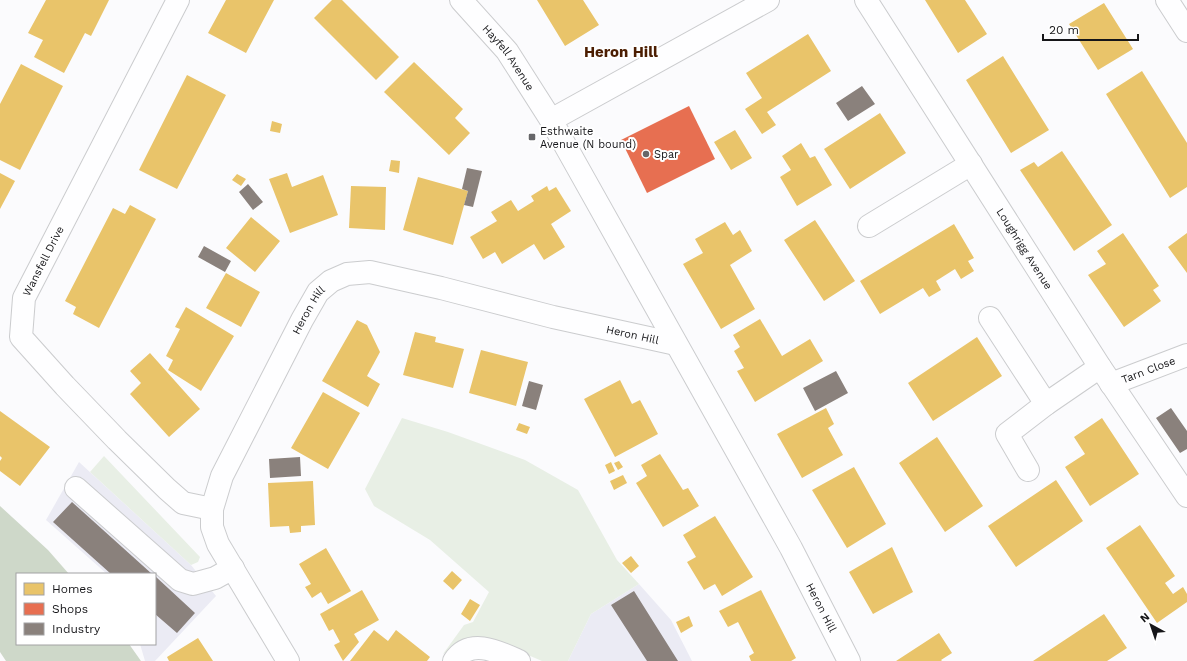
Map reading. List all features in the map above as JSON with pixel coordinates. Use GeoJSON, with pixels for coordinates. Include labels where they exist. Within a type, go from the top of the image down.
{"type":"FeatureCollection","features":[{"type":"Feature","properties":{"kind":"street","name":"Wansfell Drive"},"geometry":{"type":"LineString","coordinates":[[178,0],[24,298],[21,337],[65,386],[167,489],[183,503],[212,509]]}},
{"type":"Feature","properties":{"kind":"street","name":"Hayfell Avenue"},"geometry":{"type":"LineString","coordinates":[[461,0],[507,50],[551,120]]}},
{"type":"Feature","properties":{"kind":"street"},"geometry":{"type":"LineString","coordinates":[[551,120],[768,0]]}},
{"type":"Feature","properties":{"kind":"street","name":"Loughrigg Avenue"},"geometry":{"type":"LineString","coordinates":[[866,0],[1105,376],[1187,496]]}},
{"type":"Feature","properties":{"kind":"street"},"geometry":{"type":"LineString","coordinates":[[1167,0],[1187,31]]}},
{"type":"Feature","properties":{"kind":"street","name":"Heron Hill"},"geometry":{"type":"LineString","coordinates":[[551,120],[791,548],[849,661]]}},
{"type":"Feature","properties":{"kind":"street"},"geometry":{"type":"LineString","coordinates":[[869,226],[971,164]]}},
{"type":"Feature","properties":{"kind":"street","name":"Heron Hill"},"geometry":{"type":"LineString","coordinates":[[288,661],[218,544],[212,527],[212,509],[222,476],[302,320],[318,292],[331,281],[347,274],[370,272],[441,288],[553,317],[676,344]]}},
{"type":"Feature","properties":{"kind":"street"},"geometry":{"type":"LineString","coordinates":[[990,318],[1046,404]]}},
{"type":"Feature","properties":{"kind":"street","name":"Tarn Close"},"geometry":{"type":"LineString","coordinates":[[1028,470],[1006,434],[1046,404],[1105,376],[1187,355]]}},
{"type":"Feature","properties":{"kind":"street"},"geometry":{"type":"LineString","coordinates":[[76,488],[180,580],[193,584],[215,578],[233,568]]}},
{"type":"Feature","properties":{"kind":"street"},"geometry":{"type":"LineString","coordinates":[[454,661],[457,657],[469,649],[483,648],[494,650],[519,661]]}},
{"type":"Feature","properties":{"kind":"shaded area"},"geometry":{"type":"Polygon","coordinates":[[[402,418],[448,432],[525,460],[578,490],[617,560],[639,584],[591,614],[568,661],[542,661],[488,638],[463,642],[443,654],[464,625],[473,622],[489,592],[430,540],[374,506],[365,489],[402,418]]]}},
{"type":"Feature","properties":{"kind":"shaded area"},"geometry":{"type":"Polygon","coordinates":[[[104,456],[200,557],[198,562],[191,565],[90,472],[104,456]]]}},
{"type":"Feature","properties":{"kind":"shaded area"},"geometry":{"type":"Polygon","coordinates":[[[79,462],[191,565],[216,596],[155,661],[145,661],[140,645],[156,645],[156,573],[106,573],[46,520],[79,462]]]}},
{"type":"Feature","properties":{"kind":"shaded area"},"geometry":{"type":"Polygon","coordinates":[[[639,584],[671,620],[692,661],[568,661],[591,614],[639,584]]]}},
{"type":"Feature","properties":{"kind":"green space"},"geometry":{"type":"Polygon","coordinates":[[[0,506],[48,550],[68,573],[16,573],[16,645],[130,645],[141,661],[6,661],[0,652],[0,506]]]}},
{"type":"Feature","properties":{"kind":"building: Homes"},"geometry":{"type":"Polygon","coordinates":[[[46,0],[109,0],[91,36],[85,33],[64,73],[34,57],[43,40],[28,33],[46,0]]]}},
{"type":"Feature","properties":{"kind":"building: Homes"},"geometry":{"type":"Polygon","coordinates":[[[226,0],[274,0],[246,53],[208,33],[226,0]]]}},
{"type":"Feature","properties":{"kind":"building: Homes"},"geometry":{"type":"Polygon","coordinates":[[[332,0],[342,0],[399,57],[376,80],[314,18],[332,0]]]}},
{"type":"Feature","properties":{"kind":"building: Homes"},"geometry":{"type":"Polygon","coordinates":[[[537,0],[583,0],[599,25],[565,46],[537,0]]]}},
{"type":"Feature","properties":{"kind":"building: Homes"},"geometry":{"type":"Polygon","coordinates":[[[925,0],[965,0],[987,34],[958,53],[925,0]]]}},
{"type":"Feature","properties":{"kind":"building: Homes"},"geometry":{"type":"Polygon","coordinates":[[[1104,3],[1133,49],[1098,70],[1069,24],[1104,3]]]}},
{"type":"Feature","properties":{"kind":"building: Homes"},"geometry":{"type":"Polygon","coordinates":[[[808,34],[831,71],[767,112],[776,125],[762,134],[745,109],[762,98],[746,73],[808,34]]]}},
{"type":"Feature","properties":{"kind":"building: Homes"},"geometry":{"type":"Polygon","coordinates":[[[1003,56],[1049,130],[1011,153],[966,80],[1003,56]]]}},
{"type":"Feature","properties":{"kind":"building: Homes"},"geometry":{"type":"Polygon","coordinates":[[[414,62],[463,109],[455,118],[470,133],[449,155],[384,92],[414,62]]]}},
{"type":"Feature","properties":{"kind":"building: Homes"},"geometry":{"type":"Polygon","coordinates":[[[21,64],[63,86],[20,170],[0,160],[0,104],[21,64]]]}},
{"type":"Feature","properties":{"kind":"building: Homes"},"geometry":{"type":"Polygon","coordinates":[[[1142,71],[1187,143],[1187,187],[1170,198],[1106,94],[1142,71]]]}},
{"type":"Feature","properties":{"kind":"building: Homes"},"geometry":{"type":"Polygon","coordinates":[[[187,75],[226,95],[177,189],[139,170],[187,75]]]}},
{"type":"Feature","properties":{"kind":"building: Homes"},"geometry":{"type":"Polygon","coordinates":[[[880,113],[906,153],[850,189],[824,149],[880,113]]]}},
{"type":"Feature","properties":{"kind":"building: Homes"},"geometry":{"type":"Polygon","coordinates":[[[272,121],[282,124],[280,133],[270,131],[272,121]]]}},
{"type":"Feature","properties":{"kind":"building: Homes"},"geometry":{"type":"Polygon","coordinates":[[[735,130],[752,158],[731,170],[714,142],[735,130]]]}},
{"type":"Feature","properties":{"kind":"building: Homes"},"geometry":{"type":"Polygon","coordinates":[[[801,143],[810,158],[815,156],[832,185],[797,206],[780,177],[791,170],[782,156],[801,143]]]}},
{"type":"Feature","properties":{"kind":"building: Homes"},"geometry":{"type":"Polygon","coordinates":[[[1062,151],[1112,225],[1074,251],[1020,170],[1034,162],[1038,167],[1062,151]]]}},
{"type":"Feature","properties":{"kind":"building: Homes"},"geometry":{"type":"Polygon","coordinates":[[[391,160],[400,161],[399,173],[389,171],[391,160]]]}},
{"type":"Feature","properties":{"kind":"building: Homes"},"geometry":{"type":"Polygon","coordinates":[[[0,173],[15,181],[0,209],[0,173]]]}},
{"type":"Feature","properties":{"kind":"building: Homes"},"geometry":{"type":"Polygon","coordinates":[[[287,173],[292,187],[323,175],[338,215],[290,233],[269,179],[287,173]]]}},
{"type":"Feature","properties":{"kind":"building: Homes"},"geometry":{"type":"Polygon","coordinates":[[[237,174],[246,179],[241,186],[232,180],[237,174]]]}},
{"type":"Feature","properties":{"kind":"building: Homes"},"geometry":{"type":"Polygon","coordinates":[[[418,177],[468,191],[453,245],[403,230],[418,177]]]}},
{"type":"Feature","properties":{"kind":"building: Homes"},"geometry":{"type":"Polygon","coordinates":[[[351,186],[386,187],[385,230],[349,228],[351,186]]]}},
{"type":"Feature","properties":{"kind":"building: Homes"},"geometry":{"type":"Polygon","coordinates":[[[547,186],[549,191],[556,187],[571,211],[551,224],[565,247],[544,260],[534,244],[502,264],[495,252],[483,259],[470,237],[497,221],[491,212],[511,200],[518,211],[534,201],[531,196],[547,186]]]}},
{"type":"Feature","properties":{"kind":"building: Homes"},"geometry":{"type":"Polygon","coordinates":[[[130,205],[156,219],[99,328],[73,314],[76,307],[65,301],[113,208],[125,214],[130,205]]]}},
{"type":"Feature","properties":{"kind":"building: Homes"},"geometry":{"type":"Polygon","coordinates":[[[251,217],[280,241],[255,272],[226,248],[251,217]]]}},
{"type":"Feature","properties":{"kind":"building: Homes"},"geometry":{"type":"Polygon","coordinates":[[[815,220],[855,281],[824,301],[784,240],[815,220]]]}},
{"type":"Feature","properties":{"kind":"building: Homes"},"geometry":{"type":"Polygon","coordinates":[[[725,222],[733,235],[740,230],[752,251],[730,265],[755,309],[721,329],[683,264],[703,253],[695,239],[725,222]]]}},
{"type":"Feature","properties":{"kind":"building: Homes"},"geometry":{"type":"Polygon","coordinates":[[[954,224],[974,258],[968,261],[974,271],[961,279],[955,269],[936,281],[941,290],[929,297],[923,288],[880,314],[860,281],[954,224]]]}},
{"type":"Feature","properties":{"kind":"building: Homes"},"geometry":{"type":"Polygon","coordinates":[[[1123,233],[1159,286],[1153,290],[1161,301],[1124,327],[1088,275],[1106,264],[1097,251],[1123,233]]]}},
{"type":"Feature","properties":{"kind":"building: Homes"},"geometry":{"type":"Polygon","coordinates":[[[1187,233],[1187,273],[1168,247],[1187,233]]]}},
{"type":"Feature","properties":{"kind":"building: Homes"},"geometry":{"type":"Polygon","coordinates":[[[226,273],[260,292],[241,327],[206,308],[226,273]]]}},
{"type":"Feature","properties":{"kind":"building: Homes"},"geometry":{"type":"Polygon","coordinates":[[[186,307],[234,336],[201,391],[168,370],[173,360],[166,356],[180,329],[175,327],[186,307]]]}},
{"type":"Feature","properties":{"kind":"building: Homes"},"geometry":{"type":"Polygon","coordinates":[[[760,319],[782,356],[810,339],[823,361],[755,402],[737,371],[744,368],[734,351],[740,347],[733,335],[760,319]]]}},
{"type":"Feature","properties":{"kind":"building: Homes"},"geometry":{"type":"Polygon","coordinates":[[[357,320],[367,325],[380,352],[367,376],[380,384],[368,407],[322,381],[357,320]]]}},
{"type":"Feature","properties":{"kind":"building: Homes"},"geometry":{"type":"Polygon","coordinates":[[[415,332],[436,337],[435,342],[464,349],[453,388],[403,375],[415,332]]]}},
{"type":"Feature","properties":{"kind":"building: Homes"},"geometry":{"type":"Polygon","coordinates":[[[977,337],[1002,376],[933,421],[908,383],[977,337]]]}},
{"type":"Feature","properties":{"kind":"building: Homes"},"geometry":{"type":"Polygon","coordinates":[[[481,350],[528,362],[516,406],[469,393],[481,350]]]}},
{"type":"Feature","properties":{"kind":"building: Homes"},"geometry":{"type":"Polygon","coordinates":[[[150,353],[200,409],[169,437],[130,394],[141,383],[130,371],[150,353]]]}},
{"type":"Feature","properties":{"kind":"building: Homes"},"geometry":{"type":"Polygon","coordinates":[[[620,380],[632,404],[640,400],[658,434],[615,457],[584,399],[620,380]]]}},
{"type":"Feature","properties":{"kind":"building: Homes"},"geometry":{"type":"Polygon","coordinates":[[[323,392],[360,413],[328,469],[291,448],[323,392]]]}},
{"type":"Feature","properties":{"kind":"building: Homes"},"geometry":{"type":"Polygon","coordinates":[[[826,408],[834,424],[828,428],[843,455],[802,478],[777,434],[826,408]]]}},
{"type":"Feature","properties":{"kind":"building: Homes"},"geometry":{"type":"Polygon","coordinates":[[[0,411],[50,447],[20,486],[0,471],[0,461],[2,458],[0,456],[0,411]]]}},
{"type":"Feature","properties":{"kind":"building: Homes"},"geometry":{"type":"Polygon","coordinates":[[[1102,418],[1139,474],[1090,506],[1065,467],[1085,454],[1074,437],[1102,418]]]}},
{"type":"Feature","properties":{"kind":"building: Homes"},"geometry":{"type":"Polygon","coordinates":[[[519,423],[530,427],[527,434],[516,430],[519,423]]]}},
{"type":"Feature","properties":{"kind":"building: Homes"},"geometry":{"type":"Polygon","coordinates":[[[937,437],[983,506],[945,532],[899,463],[937,437]]]}},
{"type":"Feature","properties":{"kind":"building: Homes"},"geometry":{"type":"Polygon","coordinates":[[[660,454],[683,490],[688,488],[699,506],[663,527],[636,483],[647,476],[641,465],[660,454]]]}},
{"type":"Feature","properties":{"kind":"building: Homes"},"geometry":{"type":"Polygon","coordinates":[[[619,461],[623,467],[618,470],[614,463],[619,461]]]}},
{"type":"Feature","properties":{"kind":"building: Homes"},"geometry":{"type":"Polygon","coordinates":[[[611,462],[615,471],[609,474],[605,465],[611,462]]]}},
{"type":"Feature","properties":{"kind":"building: Homes"},"geometry":{"type":"Polygon","coordinates":[[[854,467],[886,524],[847,548],[812,490],[854,467]]]}},
{"type":"Feature","properties":{"kind":"building: Homes"},"geometry":{"type":"Polygon","coordinates":[[[623,475],[627,483],[614,490],[610,481],[623,475]]]}},
{"type":"Feature","properties":{"kind":"building: Homes"},"geometry":{"type":"Polygon","coordinates":[[[1056,480],[1083,521],[1016,567],[988,526],[1056,480]]]}},
{"type":"Feature","properties":{"kind":"building: Homes"},"geometry":{"type":"Polygon","coordinates":[[[313,481],[315,525],[301,526],[301,532],[290,533],[289,526],[270,527],[268,483],[313,481]]]}},
{"type":"Feature","properties":{"kind":"building: Homes"},"geometry":{"type":"Polygon","coordinates":[[[715,516],[753,577],[722,596],[715,584],[704,590],[687,562],[696,557],[683,535],[715,516]]]}},
{"type":"Feature","properties":{"kind":"building: Homes"},"geometry":{"type":"Polygon","coordinates":[[[1140,525],[1175,576],[1165,583],[1173,594],[1183,587],[1187,594],[1187,602],[1157,623],[1106,548],[1140,525]]]}},
{"type":"Feature","properties":{"kind":"building: Homes"},"geometry":{"type":"Polygon","coordinates":[[[892,547],[913,592],[873,614],[849,572],[892,547]]]}},
{"type":"Feature","properties":{"kind":"building: Homes"},"geometry":{"type":"Polygon","coordinates":[[[326,548],[351,591],[328,604],[321,592],[312,598],[305,587],[311,584],[299,564],[326,548]]]}},
{"type":"Feature","properties":{"kind":"building: Homes"},"geometry":{"type":"Polygon","coordinates":[[[631,556],[639,566],[631,573],[622,563],[631,556]]]}},
{"type":"Feature","properties":{"kind":"building: Homes"},"geometry":{"type":"Polygon","coordinates":[[[452,571],[462,580],[453,590],[443,581],[452,571]]]}},
{"type":"Feature","properties":{"kind":"building: Homes"},"geometry":{"type":"Polygon","coordinates":[[[362,590],[379,620],[354,634],[359,642],[343,661],[334,645],[340,642],[333,629],[329,631],[320,614],[362,590]]]}},
{"type":"Feature","properties":{"kind":"building: Homes"},"geometry":{"type":"Polygon","coordinates":[[[761,590],[796,658],[791,661],[751,661],[749,656],[754,653],[738,622],[728,627],[719,611],[761,590]]]}},
{"type":"Feature","properties":{"kind":"building: Homes"},"geometry":{"type":"Polygon","coordinates":[[[470,599],[480,605],[470,621],[461,614],[470,599]]]}},
{"type":"Feature","properties":{"kind":"building: Homes"},"geometry":{"type":"Polygon","coordinates":[[[1104,614],[1127,648],[1107,661],[1033,661],[1104,614]]]}},
{"type":"Feature","properties":{"kind":"building: Homes"},"geometry":{"type":"Polygon","coordinates":[[[689,616],[693,626],[681,633],[676,622],[689,616]]]}},
{"type":"Feature","properties":{"kind":"building: Homes"},"geometry":{"type":"Polygon","coordinates":[[[374,630],[388,641],[396,630],[430,657],[427,661],[350,661],[374,630]]]}},
{"type":"Feature","properties":{"kind":"building: Homes"},"geometry":{"type":"Polygon","coordinates":[[[939,633],[952,653],[941,660],[942,661],[896,661],[939,633]]]}},
{"type":"Feature","properties":{"kind":"building: Homes"},"geometry":{"type":"Polygon","coordinates":[[[198,638],[213,661],[169,661],[167,657],[198,638]]]}},
{"type":"Feature","properties":{"kind":"building: Shops"},"geometry":{"type":"Polygon","coordinates":[[[689,106],[715,159],[647,193],[621,140],[689,106]]]}},
{"type":"Feature","properties":{"kind":"building: Industry"},"geometry":{"type":"Polygon","coordinates":[[[862,86],[875,104],[848,121],[836,103],[862,86]]]}},
{"type":"Feature","properties":{"kind":"building: Industry"},"geometry":{"type":"Polygon","coordinates":[[[467,168],[482,171],[473,207],[464,205],[468,191],[462,189],[467,168]]]}},
{"type":"Feature","properties":{"kind":"building: Industry"},"geometry":{"type":"Polygon","coordinates":[[[248,184],[263,202],[253,210],[239,192],[248,184]]]}},
{"type":"Feature","properties":{"kind":"building: Industry"},"geometry":{"type":"Polygon","coordinates":[[[204,246],[231,261],[225,272],[198,257],[204,246]]]}},
{"type":"Feature","properties":{"kind":"building: Industry"},"geometry":{"type":"Polygon","coordinates":[[[836,371],[848,393],[815,411],[803,388],[836,371]]]}},
{"type":"Feature","properties":{"kind":"building: Industry"},"geometry":{"type":"Polygon","coordinates":[[[529,381],[543,385],[536,410],[522,406],[529,381]]]}},
{"type":"Feature","properties":{"kind":"building: Industry"},"geometry":{"type":"Polygon","coordinates":[[[1171,408],[1187,431],[1187,449],[1180,453],[1156,418],[1171,408]]]}},
{"type":"Feature","properties":{"kind":"building: Industry"},"geometry":{"type":"Polygon","coordinates":[[[300,457],[301,476],[270,478],[269,459],[300,457]]]}},
{"type":"Feature","properties":{"kind":"building: Industry"},"geometry":{"type":"Polygon","coordinates":[[[72,502],[151,573],[110,573],[53,522],[72,502]]]}},
{"type":"Feature","properties":{"kind":"building: Industry"},"geometry":{"type":"Polygon","coordinates":[[[156,577],[195,613],[177,633],[156,615],[156,577]]]}},
{"type":"Feature","properties":{"kind":"building: Industry"},"geometry":{"type":"Polygon","coordinates":[[[634,591],[678,661],[647,661],[611,605],[634,591]]]}},
{"type":"Feature","properties":{"kind":"place","name":"Esthwaite Avenue (N bound)"},"geometry":{"type":"Point","coordinates":[532,137]}},
{"type":"Feature","properties":{"kind":"place","name":"Spar"},"geometry":{"type":"Point","coordinates":[646,154]}},
{"type":"Feature","properties":{"kind":"district","name":"Heron Hill"},"geometry":{"type":"Point","coordinates":[621,52]}}]}
